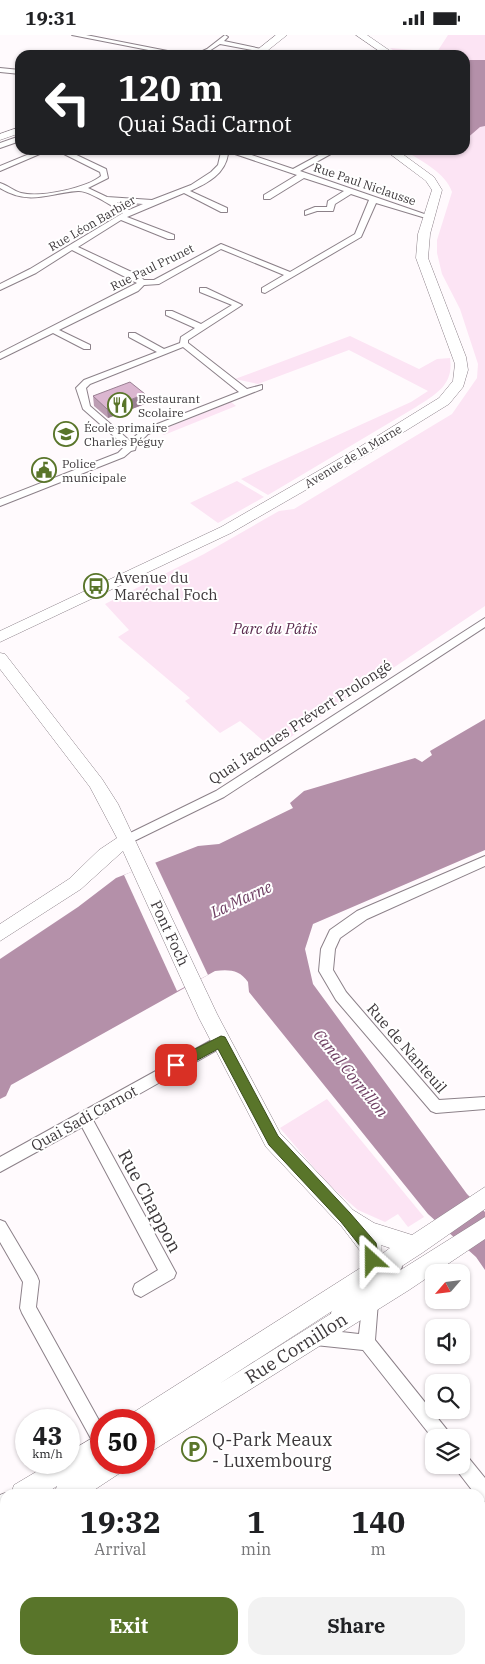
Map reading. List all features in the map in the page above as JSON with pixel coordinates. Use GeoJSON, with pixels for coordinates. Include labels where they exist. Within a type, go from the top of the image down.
{"type":"FeatureCollection","features":[{"type":"Feature","properties":{"kind":"main road"},"geometry":{"type":"LineString","coordinates":[[263,50],[282,35]]}},
{"type":"Feature","properties":{"kind":"main road"},"geometry":{"type":"LineString","coordinates":[[361,35],[384,50]]}},
{"type":"Feature","properties":{"kind":"main road"},"geometry":{"type":"LineString","coordinates":[[0,137],[15,132]]}},
{"type":"Feature","properties":{"kind":"main road","name":"Avenue de la Marne"},"geometry":{"type":"LineString","coordinates":[[0,637],[226,530],[363,451],[450,396],[460,380],[462,365],[422,258],[421,247],[437,194],[435,185],[396,155]]}},
{"type":"Feature","properties":{"kind":"main road"},"geometry":{"type":"LineString","coordinates":[[0,659],[96,783],[112,809],[126,840],[105,855],[76,883],[0,934]]}},
{"type":"Feature","properties":{"kind":"main road","name":"Pont Foch"},"geometry":{"type":"LineString","coordinates":[[126,840],[209,1018],[273,1141],[346,1217]]}},
{"type":"Feature","properties":{"kind":"main road","name":"Rue Cornillon"},"geometry":{"type":"LineString","coordinates":[[155,1412],[423,1240],[485,1197]]}},
{"type":"Feature","properties":{"kind":"main road"},"geometry":{"type":"LineString","coordinates":[[346,1217],[368,1231],[384,1236],[423,1240]]}},
{"type":"Feature","properties":{"kind":"main road"},"geometry":{"type":"LineString","coordinates":[[346,1217],[371,1248],[373,1271]]}},
{"type":"Feature","properties":{"kind":"main road","name":"Rue Cornillon"},"geometry":{"type":"LineString","coordinates":[[155,1437],[485,1227]]}},
{"type":"Feature","properties":{"kind":"main road"},"geometry":{"type":"LineString","coordinates":[[31,1489],[90,1452]]}},
{"type":"Feature","properties":{"kind":"main road"},"geometry":{"type":"LineString","coordinates":[[74,1489],[98,1474]]}},
{"type":"Feature","properties":{"kind":"street"},"geometry":{"type":"LineString","coordinates":[[75,35],[158,50]]}},
{"type":"Feature","properties":{"kind":"street"},"geometry":{"type":"LineString","coordinates":[[115,42],[128,35]]}},
{"type":"Feature","properties":{"kind":"street"},"geometry":{"type":"LineString","coordinates":[[210,50],[226,35]]}},
{"type":"Feature","properties":{"kind":"street"},"geometry":{"type":"LineString","coordinates":[[219,42],[248,50]]}},
{"type":"Feature","properties":{"kind":"street"},"geometry":{"type":"LineString","coordinates":[[0,70],[15,72]]}},
{"type":"Feature","properties":{"kind":"street"},"geometry":{"type":"LineString","coordinates":[[0,146],[15,140]]}},
{"type":"Feature","properties":{"kind":"street"},"geometry":{"type":"LineString","coordinates":[[0,169],[33,155]]}},
{"type":"Feature","properties":{"kind":"street"},"geometry":{"type":"LineString","coordinates":[[0,185],[25,196],[81,188],[103,179],[105,173],[70,155]]}},
{"type":"Feature","properties":{"kind":"street","name":"Rue Léon Barbier"},"geometry":{"type":"LineString","coordinates":[[0,287],[25,275],[124,215],[183,190],[214,174],[222,165],[222,155]]}},
{"type":"Feature","properties":{"kind":"street","name":"Rue Paul Niclausse"},"geometry":{"type":"LineString","coordinates":[[251,155],[374,200],[429,217]]}},
{"type":"Feature","properties":{"kind":"street"},"geometry":{"type":"LineString","coordinates":[[294,171],[324,155]]}},
{"type":"Feature","properties":{"kind":"street"},"geometry":{"type":"LineString","coordinates":[[267,197],[303,175]]}},
{"type":"Feature","properties":{"kind":"street"},"geometry":{"type":"LineString","coordinates":[[81,188],[115,204],[124,215],[171,237]]}},
{"type":"Feature","properties":{"kind":"street"},"geometry":{"type":"LineString","coordinates":[[183,190],[224,210]]}},
{"type":"Feature","properties":{"kind":"street"},"geometry":{"type":"LineString","coordinates":[[277,191],[286,194]]}},
{"type":"Feature","properties":{"kind":"street"},"geometry":{"type":"LineString","coordinates":[[332,219],[331,203],[350,191]]}},
{"type":"Feature","properties":{"kind":"street"},"geometry":{"type":"LineString","coordinates":[[102,198],[152,202]]}},
{"type":"Feature","properties":{"kind":"street"},"geometry":{"type":"LineString","coordinates":[[264,291],[358,235],[370,203],[374,200]]}},
{"type":"Feature","properties":{"kind":"street"},"geometry":{"type":"LineString","coordinates":[[308,213],[314,209],[330,209]]}},
{"type":"Feature","properties":{"kind":"street","name":"Rue Paul Prunet"},"geometry":{"type":"LineString","coordinates":[[0,356],[135,289],[142,283],[156,282],[221,246],[290,275]]}},
{"type":"Feature","properties":{"kind":"street"},"geometry":{"type":"LineString","coordinates":[[72,247],[135,277],[142,283]]}},
{"type":"Feature","properties":{"kind":"street"},"geometry":{"type":"LineString","coordinates":[[184,344],[184,339],[238,305],[203,290]]}},
{"type":"Feature","properties":{"kind":"street"},"geometry":{"type":"LineString","coordinates":[[170,313],[202,327]]}},
{"type":"Feature","properties":{"kind":"street"},"geometry":{"type":"LineString","coordinates":[[54,330],[87,347]]}},
{"type":"Feature","properties":{"kind":"street"},"geometry":{"type":"LineString","coordinates":[[132,335],[164,352]]}},
{"type":"Feature","properties":{"kind":"street"},"geometry":{"type":"LineString","coordinates":[[132,448],[86,407],[81,388],[87,382],[184,344]]}},
{"type":"Feature","properties":{"kind":"street"},"geometry":{"type":"LineString","coordinates":[[184,344],[245,392]]}},
{"type":"Feature","properties":{"kind":"street"},"geometry":{"type":"LineString","coordinates":[[0,503],[122,455],[132,448],[145,432],[259,387]]}},
{"type":"Feature","properties":{"kind":"street","name":"Quai Jacques Prévert Prolongé"},"geometry":{"type":"LineString","coordinates":[[126,840],[220,794],[485,622]]}},
{"type":"Feature","properties":{"kind":"street","name":"Rue de Nanteuil"},"geometry":{"type":"LineString","coordinates":[[485,861],[362,915],[336,933],[328,949],[326,971],[341,996],[436,1107],[485,1103]]}},
{"type":"Feature","properties":{"kind":"street","name":"Quai Sadi Carnot"},"geometry":{"type":"LineString","coordinates":[[0,1165],[221,1041]]}},
{"type":"Feature","properties":{"kind":"street","name":"Rue Chappon"},"geometry":{"type":"LineString","coordinates":[[85,1119],[168,1273],[141,1289]]}},
{"type":"Feature","properties":{"kind":"street"},"geometry":{"type":"LineString","coordinates":[[0,1227],[31,1281],[28,1308],[90,1420]]}},
{"type":"Feature","properties":{"kind":"street"},"geometry":{"type":"LineString","coordinates":[[423,1240],[381,1280],[369,1302],[367,1343],[436,1429]]}},
{"type":"Feature","properties":{"kind":"street"},"geometry":{"type":"LineString","coordinates":[[314,1337],[364,1288],[373,1271]]}},
{"type":"Feature","properties":{"kind":"street"},"geometry":{"type":"LineString","coordinates":[[314,1337],[367,1343]]}},
{"type":"Feature","properties":{"kind":"street"},"geometry":{"type":"LineString","coordinates":[[470,1473],[483,1489]]}},
{"type":"Feature","properties":{"kind":"green space","name":"Parc du Pâtis"},"geometry":{"type":"Polygon","coordinates":[[[448,35],[485,35],[485,606],[273,749],[240,721],[220,733],[185,701],[190,698],[118,637],[129,630],[105,604],[204,554],[279,511],[294,509],[452,414],[477,378],[478,364],[460,309],[442,274],[437,253],[437,240],[452,192],[439,173],[412,155],[470,155],[470,50],[438,50],[448,35]]]}},
{"type":"Feature","properties":{"kind":"green space","name":"Parc du Pâtis"},"geometry":{"type":"Polygon","coordinates":[[[390,48],[414,50],[393,50],[390,48]]]}},
{"type":"Feature","properties":{"kind":"green space"},"geometry":{"type":"Polygon","coordinates":[[[350,336],[419,369],[437,359],[450,358],[451,367],[446,382],[437,393],[416,407],[268,495],[241,479],[411,402],[428,391],[349,350],[258,384],[235,379],[350,336]]]}},
{"type":"Feature","properties":{"kind":"green space"},"geometry":{"type":"Polygon","coordinates":[[[231,402],[236,406],[164,435],[159,431],[231,402]]]}},
{"type":"Feature","properties":{"kind":"green space"},"geometry":{"type":"Polygon","coordinates":[[[237,481],[264,497],[218,523],[190,503],[237,481]]]}},
{"type":"Feature","properties":{"kind":"green space"},"geometry":{"type":"Polygon","coordinates":[[[327,1099],[424,1217],[408,1227],[398,1214],[385,1222],[358,1210],[328,1184],[280,1128],[327,1099]]]}},
{"type":"Feature","properties":{"kind":"water"},"geometry":{"type":"Polygon","coordinates":[[[470,60],[485,60],[485,126],[480,127],[470,136],[470,60]]]}},
{"type":"Feature","properties":{"kind":"water"},"geometry":{"type":"Polygon","coordinates":[[[485,719],[485,850],[313,924],[305,949],[313,984],[467,1194],[485,1212],[485,1270],[476,1257],[428,1214],[249,992],[248,982],[245,978],[234,971],[215,971],[11,1085],[6,1096],[0,1099],[0,959],[78,907],[116,878],[198,846],[219,844],[293,808],[290,803],[304,791],[415,758],[422,762],[432,755],[430,751],[485,719]]]}},
{"type":"Feature","properties":{"kind":"pier"},"geometry":{"type":"Polygon","coordinates":[[[155,862],[208,975],[177,991],[124,875],[155,862]]]}},
{"type":"Feature","properties":{"kind":"building"},"geometry":{"type":"Polygon","coordinates":[[[130,382],[145,394],[107,409],[93,396],[130,382]]]}},
{"type":"Feature","properties":{"kind":"place","name":"Restaurant Scolaire"},"geometry":{"type":"Point","coordinates":[120,405]}},
{"type":"Feature","properties":{"kind":"place","name":"École primaire Charles Péguy"},"geometry":{"type":"Point","coordinates":[66,434]}},
{"type":"Feature","properties":{"kind":"place","name":"Police municipale"},"geometry":{"type":"Point","coordinates":[44,470]}},
{"type":"Feature","properties":{"kind":"place","name":"Avenue du Maréchal Foch"},"geometry":{"type":"Point","coordinates":[96,586]}},
{"type":"Feature","properties":{"kind":"place","name":"Q-Park Meaux - Luxembourg"},"geometry":{"type":"Point","coordinates":[194,1449]}},
{"type":"Feature","properties":{"kind":"route"},"geometry":{"type":"LineString","coordinates":[[176,1065],[221,1041],[273,1141],[346,1217],[371,1248],[372,1260]]}},
{"type":"Feature","properties":{"kind":"water label","name":"La Marne"},"geometry":{"type":"Point","coordinates":[241,899]}},
{"type":"Feature","properties":{"kind":"water label","name":"Canal Cornillon"},"geometry":{"type":"Point","coordinates":[351,1073]}}]}
